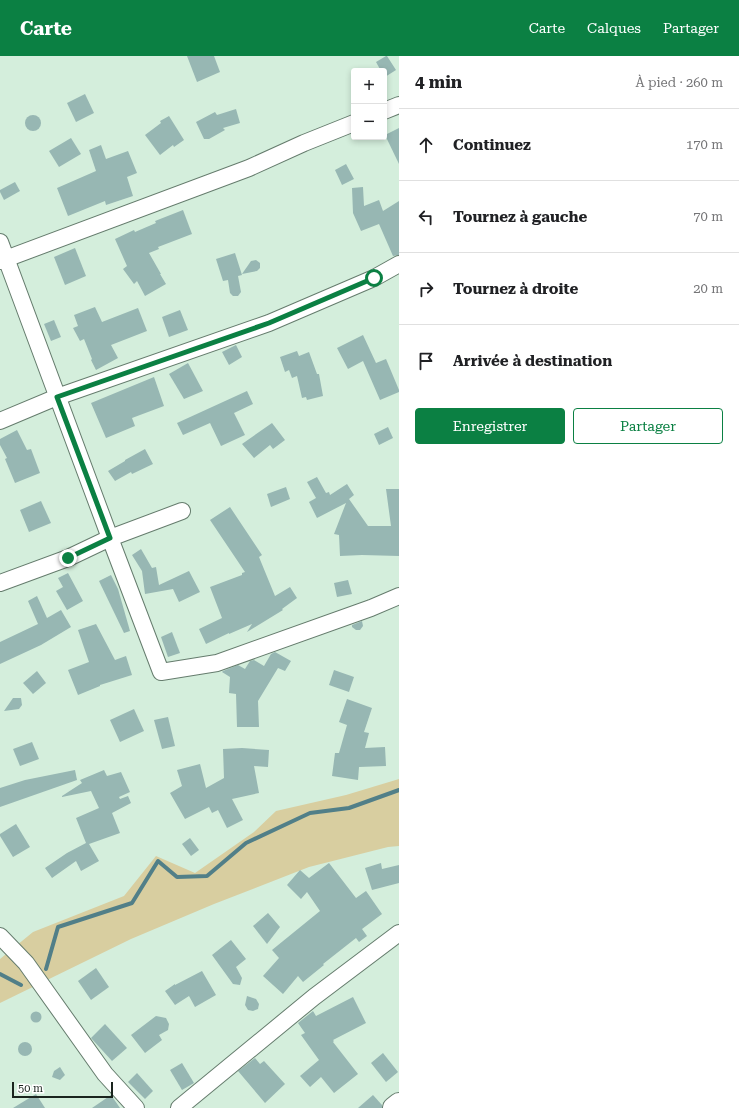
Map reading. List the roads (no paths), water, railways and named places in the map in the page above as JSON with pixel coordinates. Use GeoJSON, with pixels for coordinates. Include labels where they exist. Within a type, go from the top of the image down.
{"type":"FeatureCollection","features":[{"type":"Feature","properties":{"kind":"street"},"geometry":{"type":"LineString","coordinates":[[387,110],[399,105]]}},
{"type":"Feature","properties":{"kind":"street"},"geometry":{"type":"LineString","coordinates":[[3,259],[249,168],[304,143],[351,124]]}},
{"type":"Feature","properties":{"kind":"street"},"geometry":{"type":"LineString","coordinates":[[0,242],[3,259],[161,672],[217,663],[372,608],[399,596]]}},
{"type":"Feature","properties":{"kind":"street"},"geometry":{"type":"LineString","coordinates":[[0,421],[57,397],[269,323],[374,278],[399,264]]}},
{"type":"Feature","properties":{"kind":"street"},"geometry":{"type":"LineString","coordinates":[[0,583],[68,558],[110,538],[182,511]]}},
{"type":"Feature","properties":{"kind":"street"},"geometry":{"type":"LineString","coordinates":[[179,1108],[314,997],[399,933]]}},
{"type":"Feature","properties":{"kind":"street"},"geometry":{"type":"LineString","coordinates":[[0,936],[26,963],[105,1074],[136,1108]]}},
{"type":"Feature","properties":{"kind":"waterway"},"geometry":{"type":"LineString","coordinates":[[46,969],[58,927],[132,903],[158,861],[177,877],[207,876],[246,843],[310,813],[349,808],[399,790]]}},
{"type":"Feature","properties":{"kind":"waterway"},"geometry":{"type":"LineString","coordinates":[[0,974],[21,985]]}}]}
